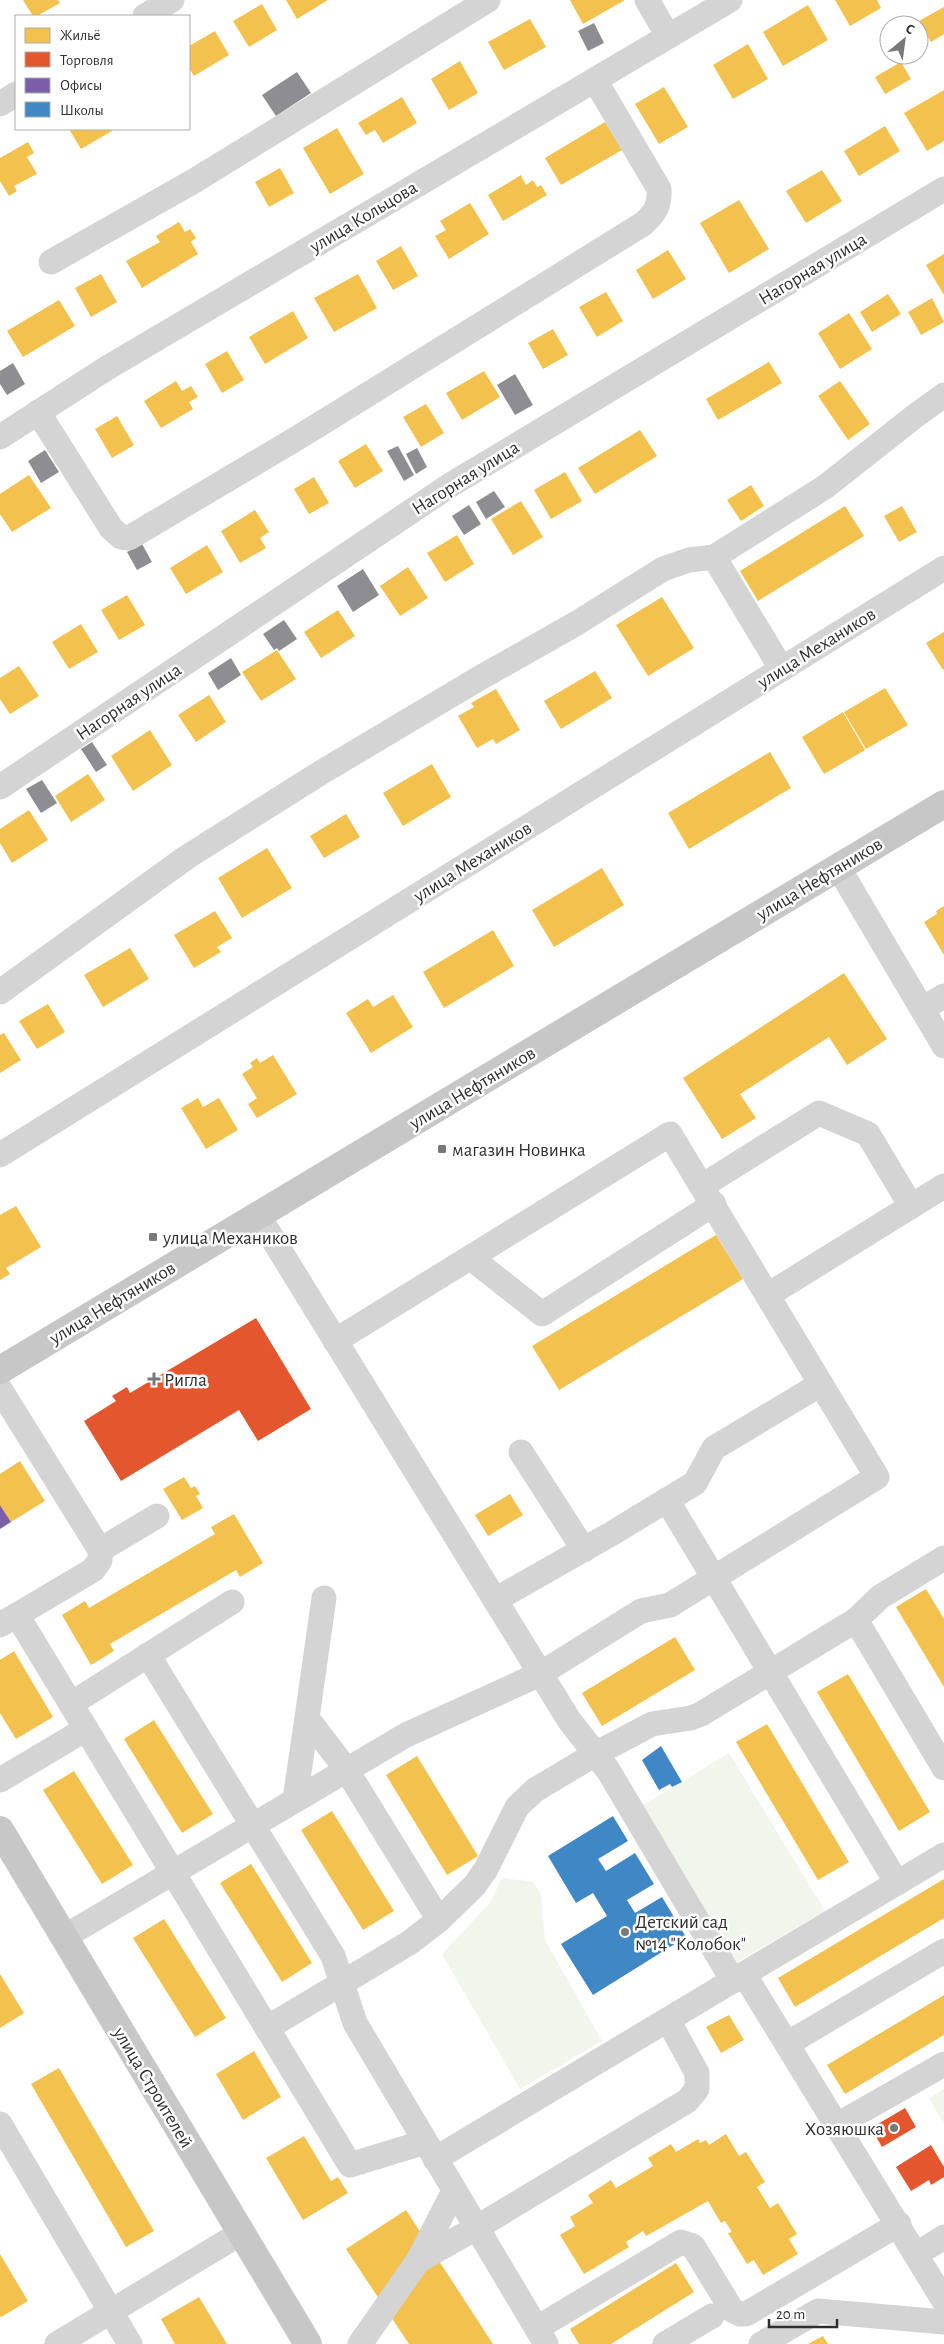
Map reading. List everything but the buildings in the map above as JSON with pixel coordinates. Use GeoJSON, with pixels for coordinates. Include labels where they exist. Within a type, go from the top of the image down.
{"type":"FeatureCollection","features":[{"type":"Feature","properties":{"kind":"main road","name":"улица Нефтяников"},"geometry":{"type":"LineString","coordinates":[[0,1370],[944,804]]}},
{"type":"Feature","properties":{"kind":"main road","name":"улица Строителей"},"geometry":{"type":"LineString","coordinates":[[0,1830],[308,2344]]}},
{"type":"Feature","properties":{"kind":"street"},"geometry":{"type":"LineString","coordinates":[[147,15],[172,0]]}},
{"type":"Feature","properties":{"kind":"street"},"geometry":{"type":"LineString","coordinates":[[51,262],[194,181],[488,0]]}},
{"type":"Feature","properties":{"kind":"street"},"geometry":{"type":"LineString","coordinates":[[646,0],[668,36]]}},
{"type":"Feature","properties":{"kind":"street","name":"улица Кольцова"},"geometry":{"type":"LineString","coordinates":[[0,437],[106,368],[730,0]]}},
{"type":"Feature","properties":{"kind":"street"},"geometry":{"type":"LineString","coordinates":[[38,412],[111,528],[121,536],[129,538],[300,437],[643,224],[655,212],[660,202],[659,189],[595,80]]}},
{"type":"Feature","properties":{"kind":"street"},"geometry":{"type":"LineString","coordinates":[[0,104],[15,95]]}},
{"type":"Feature","properties":{"kind":"street","name":"Нагорная улица"},"geometry":{"type":"LineString","coordinates":[[0,787],[452,484],[944,189]]}},
{"type":"Feature","properties":{"kind":"street"},"geometry":{"type":"LineString","coordinates":[[0,992],[180,862],[322,772],[478,679],[577,623],[663,569],[689,560],[714,557],[825,487],[944,395]]}},
{"type":"Feature","properties":{"kind":"street"},"geometry":{"type":"LineString","coordinates":[[714,557],[782,668]]}},
{"type":"Feature","properties":{"kind":"street","name":"улица Механиков"},"geometry":{"type":"LineString","coordinates":[[0,1155],[944,568]]}},
{"type":"Feature","properties":{"kind":"street"},"geometry":{"type":"LineString","coordinates":[[838,867],[944,1046]]}},
{"type":"Feature","properties":{"kind":"street"},"geometry":{"type":"LineString","coordinates":[[922,1009],[944,996]]}},
{"type":"Feature","properties":{"kind":"street"},"geometry":{"type":"LineString","coordinates":[[471,1258],[542,1314],[819,1113],[868,1134],[911,1206]]}},
{"type":"Feature","properties":{"kind":"street"},"geometry":{"type":"LineString","coordinates":[[64,1937],[252,1824],[418,1729],[540,1674],[642,1611],[670,1605],[877,1477],[670,1134],[336,1341]]}},
{"type":"Feature","properties":{"kind":"street"},"geometry":{"type":"LineString","coordinates":[[768,1295],[944,1186]]}},
{"type":"Feature","properties":{"kind":"street"},"geometry":{"type":"LineString","coordinates":[[258,1215],[569,1720],[597,1753],[739,1978],[787,2044],[899,2224],[944,2301]]}},
{"type":"Feature","properties":{"kind":"street"},"geometry":{"type":"LineString","coordinates":[[495,1600],[584,1550],[695,1483],[714,1448],[821,1384]]}},
{"type":"Feature","properties":{"kind":"street"},"geometry":{"type":"LineString","coordinates":[[0,1389],[100,1550],[100,1560],[93,1570],[8,1620],[71,1704],[350,2165],[430,2151],[668,2020],[944,1855]]}},
{"type":"Feature","properties":{"kind":"street"},"geometry":{"type":"LineString","coordinates":[[521,1452],[584,1550]]}},
{"type":"Feature","properties":{"kind":"street"},"geometry":{"type":"LineString","coordinates":[[667,1500],[897,1883]]}},
{"type":"Feature","properties":{"kind":"street"},"geometry":{"type":"LineString","coordinates":[[100,1550],[157,1516]]}},
{"type":"Feature","properties":{"kind":"street"},"geometry":{"type":"LineString","coordinates":[[267,2028],[409,1944],[439,1920],[475,1885],[486,1870],[517,1807],[535,1790],[597,1753],[652,1724],[691,1718],[701,1714],[856,1620],[880,1597],[944,1558]]}},
{"type":"Feature","properties":{"kind":"street"},"geometry":{"type":"LineString","coordinates":[[296,1799],[324,1598]]}},
{"type":"Feature","properties":{"kind":"street"},"geometry":{"type":"LineString","coordinates":[[71,1704],[232,1602]]}},
{"type":"Feature","properties":{"kind":"street"},"geometry":{"type":"LineString","coordinates":[[856,1620],[944,1768]]}},
{"type":"Feature","properties":{"kind":"street"},"geometry":{"type":"LineString","coordinates":[[148,1655],[333,1956],[355,2023],[454,2192],[542,2336],[681,2242],[693,2246],[732,2310],[740,2314],[746,2314],[899,2224]]}},
{"type":"Feature","properties":{"kind":"street"},"geometry":{"type":"LineString","coordinates":[[307,1718],[346,1769],[439,1920]]}},
{"type":"Feature","properties":{"kind":"street"},"geometry":{"type":"LineString","coordinates":[[0,1780],[86,1729]]}},
{"type":"Feature","properties":{"kind":"street"},"geometry":{"type":"LineString","coordinates":[[787,2044],[944,1951]]}},
{"type":"Feature","properties":{"kind":"street"},"geometry":{"type":"LineString","coordinates":[[418,2260],[476,2228],[687,2101],[697,2088],[697,2072],[668,2020]]}},
{"type":"Feature","properties":{"kind":"street"},"geometry":{"type":"LineString","coordinates":[[837,2125],[944,2064]]}},
{"type":"Feature","properties":{"kind":"street"},"geometry":{"type":"LineString","coordinates":[[0,2124],[130,2344]]}},
{"type":"Feature","properties":{"kind":"street"},"geometry":{"type":"LineString","coordinates":[[360,2344],[418,2260],[454,2192]]}},
{"type":"Feature","properties":{"kind":"street"},"geometry":{"type":"LineString","coordinates":[[57,2344],[241,2233]]}},
{"type":"Feature","properties":{"kind":"street"},"geometry":{"type":"LineString","coordinates":[[917,2254],[944,2237]]}},
{"type":"Feature","properties":{"kind":"street"},"geometry":{"type":"LineString","coordinates":[[761,2344],[818,2311],[944,2322]]}},
{"type":"Feature","properties":{"kind":"street"},"geometry":{"type":"LineString","coordinates":[[665,2344],[712,2316]]}},
{"type":"Feature","properties":{"kind":"shaded area"},"geometry":{"type":"Polygon","coordinates":[[[729,1753],[825,1911],[734,1964],[641,1806],[729,1753]]]}},
{"type":"Feature","properties":{"kind":"shaded area"},"geometry":{"type":"Polygon","coordinates":[[[502,1878],[533,1882],[541,1894],[545,1940],[602,2041],[520,2089],[442,1954],[490,1903],[502,1878]]]}},
{"type":"Feature","properties":{"kind":"shaded area"},"geometry":{"type":"Polygon","coordinates":[[[944,2089],[944,2124],[929,2098],[944,2089]]]}},
{"type":"Feature","properties":{"kind":"place","name":"магазин Новинка"},"geometry":{"type":"Point","coordinates":[442,1149]}},
{"type":"Feature","properties":{"kind":"place","name":"улица Механиков"},"geometry":{"type":"Point","coordinates":[153,1237]}},
{"type":"Feature","properties":{"kind":"place","name":"Ригла"},"geometry":{"type":"Point","coordinates":[154,1379]}},
{"type":"Feature","properties":{"kind":"place","name":"Детский сад №14 \"Колобок\""},"geometry":{"type":"Point","coordinates":[625,1932]}},
{"type":"Feature","properties":{"kind":"place","name":"Хозяюшка"},"geometry":{"type":"Point","coordinates":[894,2128]}}]}
